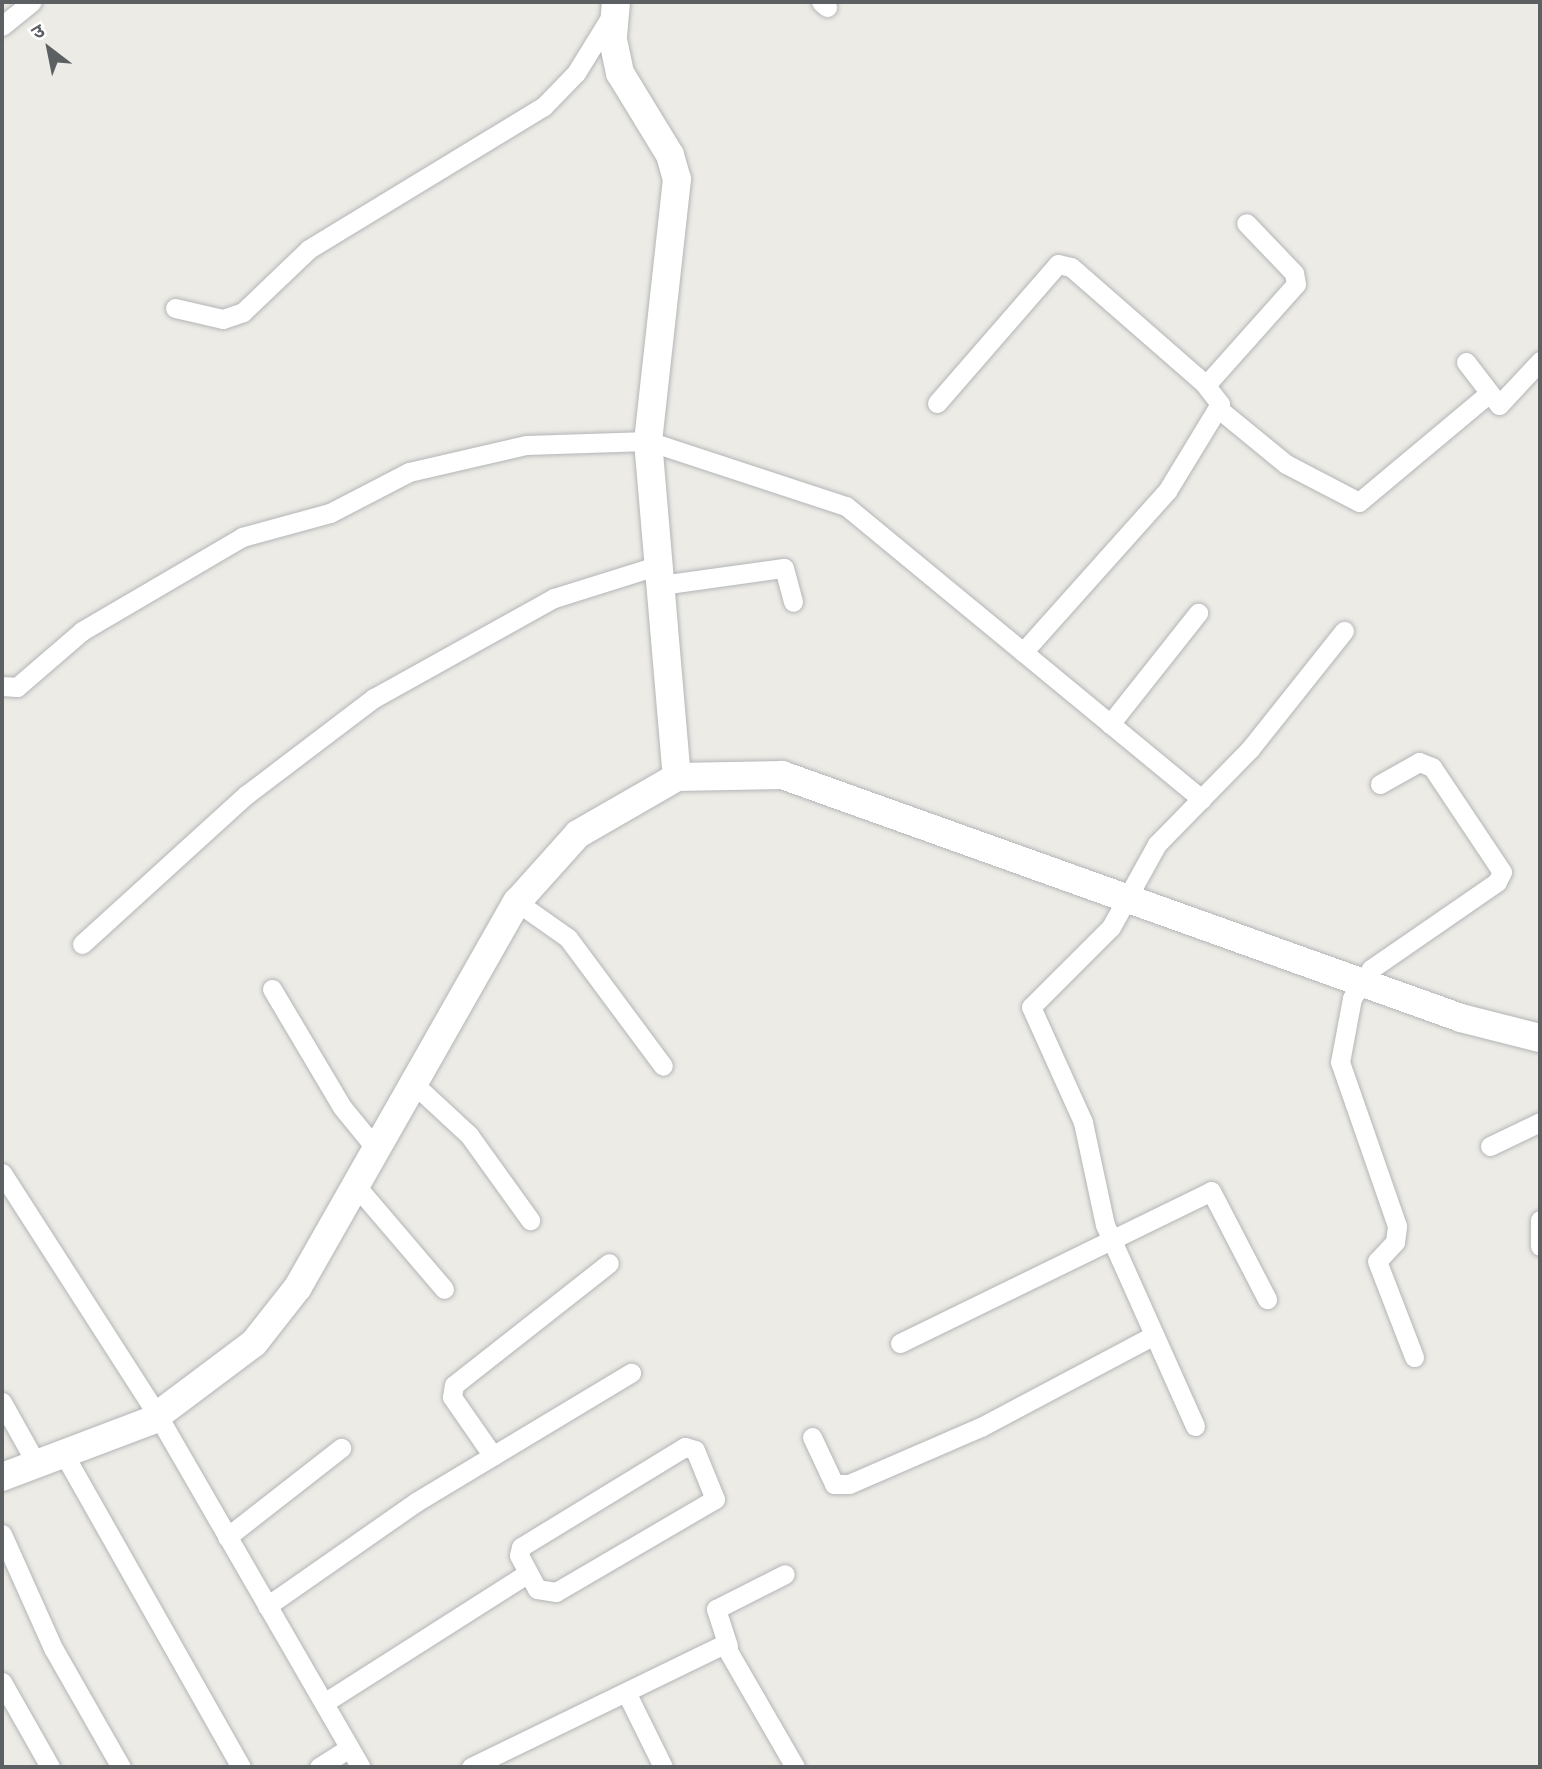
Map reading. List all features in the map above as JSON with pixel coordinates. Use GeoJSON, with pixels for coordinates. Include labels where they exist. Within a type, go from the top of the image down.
{"type":"FeatureCollection","features":[{"type":"Feature","properties":{"kind":"street"},"geometry":{"type":"LineString","coordinates":[[2,26],[32,2]]}},
{"type":"Feature","properties":{"kind":"street"},"geometry":{"type":"LineString","coordinates":[[619,5],[620,73],[670,155],[677,179],[648,441],[677,777]]}},
{"type":"Feature","properties":{"kind":"street"},"geometry":{"type":"LineString","coordinates":[[175,308],[223,319],[243,312],[310,249],[543,107],[576,73],[619,5]]}},
{"type":"Feature","properties":{"kind":"street"},"geometry":{"type":"LineString","coordinates":[[1206,385],[1296,284],[1294,273],[1246,223]]}},
{"type":"Feature","properties":{"kind":"street"},"geometry":{"type":"LineString","coordinates":[[937,403],[1058,264],[1071,267],[1206,385],[1220,410],[1286,464],[1359,502],[1488,394]]}},
{"type":"Feature","properties":{"kind":"street"},"geometry":{"type":"LineString","coordinates":[[1466,362],[1488,394],[1502,404],[1540,361]]}},
{"type":"Feature","properties":{"kind":"street"},"geometry":{"type":"LineString","coordinates":[[1023,652],[1167,491],[1220,410]]}},
{"type":"Feature","properties":{"kind":"street"},"geometry":{"type":"LineString","coordinates":[[2,686],[17,687],[82,631],[243,537],[330,513],[409,472],[526,445],[648,441],[728,471],[839,502],[1202,799]]}},
{"type":"Feature","properties":{"kind":"street"},"geometry":{"type":"LineString","coordinates":[[82,944],[246,795],[374,698],[554,598],[660,575],[784,568],[793,602]]}},
{"type":"Feature","properties":{"kind":"street"},"geometry":{"type":"LineString","coordinates":[[1110,724],[1198,613]]}},
{"type":"Feature","properties":{"kind":"street"},"geometry":{"type":"LineString","coordinates":[[1195,1426],[1110,1236],[1083,1122],[1031,1007],[1123,903],[1157,844],[1202,799],[1344,631]]}},
{"type":"Feature","properties":{"kind":"street"},"geometry":{"type":"LineString","coordinates":[[1380,784],[1419,762],[1432,767],[1502,877],[1382,959],[1357,989],[1340,1067],[1397,1226],[1395,1242],[1377,1261],[1413,1357]]}},
{"type":"Feature","properties":{"kind":"street"},"geometry":{"type":"LineString","coordinates":[[2,1477],[37,1465],[71,1468],[165,1431],[254,1343],[366,1196],[377,1151],[425,1093],[529,910],[578,834],[677,777],[782,775],[1357,989],[1540,1038]]}},
{"type":"Feature","properties":{"kind":"street"},"geometry":{"type":"LineString","coordinates":[[529,910],[568,938],[663,1066]]}},
{"type":"Feature","properties":{"kind":"street"},"geometry":{"type":"LineString","coordinates":[[272,989],[342,1107],[377,1151]]}},
{"type":"Feature","properties":{"kind":"street"},"geometry":{"type":"LineString","coordinates":[[425,1093],[485,1155],[530,1220]]}},
{"type":"Feature","properties":{"kind":"street"},"geometry":{"type":"LineString","coordinates":[[1490,1146],[1540,1122]]}},
{"type":"Feature","properties":{"kind":"street"},"geometry":{"type":"LineString","coordinates":[[2,1173],[165,1431],[361,1767]]}},
{"type":"Feature","properties":{"kind":"street"},"geometry":{"type":"LineString","coordinates":[[900,1343],[1110,1236],[1215,1192],[1266,1299]]}},
{"type":"Feature","properties":{"kind":"street"},"geometry":{"type":"LineString","coordinates":[[366,1196],[444,1289]]}},
{"type":"Feature","properties":{"kind":"street"},"geometry":{"type":"LineString","coordinates":[[1540,1220],[1540,1246]]}},
{"type":"Feature","properties":{"kind":"street"},"geometry":{"type":"LineString","coordinates":[[493,1456],[452,1389],[609,1263]]}},
{"type":"Feature","properties":{"kind":"street"},"geometry":{"type":"LineString","coordinates":[[812,1437],[834,1484],[849,1484],[981,1427],[1153,1335]]}},
{"type":"Feature","properties":{"kind":"street"},"geometry":{"type":"LineString","coordinates":[[267,1606],[493,1456],[631,1373]]}},
{"type":"Feature","properties":{"kind":"street"},"geometry":{"type":"LineString","coordinates":[[2,1402],[37,1465]]}},
{"type":"Feature","properties":{"kind":"street"},"geometry":{"type":"LineString","coordinates":[[685,1447],[695,1450],[715,1499],[556,1592],[542,1593],[528,1573],[519,1555],[525,1544],[685,1447]]}},
{"type":"Feature","properties":{"kind":"street"},"geometry":{"type":"LineString","coordinates":[[227,1536],[341,1448]]}},
{"type":"Feature","properties":{"kind":"street"},"geometry":{"type":"LineString","coordinates":[[71,1468],[241,1767]]}},
{"type":"Feature","properties":{"kind":"street"},"geometry":{"type":"LineString","coordinates":[[2,1534],[53,1648],[121,1767]]}},
{"type":"Feature","properties":{"kind":"street"},"geometry":{"type":"LineString","coordinates":[[324,1703],[528,1573]]}},
{"type":"Feature","properties":{"kind":"street"},"geometry":{"type":"LineString","coordinates":[[785,1574],[716,1609],[728,1646],[795,1767]]}},
{"type":"Feature","properties":{"kind":"street"},"geometry":{"type":"LineString","coordinates":[[471,1767],[728,1646]]}},
{"type":"Feature","properties":{"kind":"street"},"geometry":{"type":"LineString","coordinates":[[2,1682],[50,1767]]}},
{"type":"Feature","properties":{"kind":"street"},"geometry":{"type":"LineString","coordinates":[[627,1694],[663,1767]]}},
{"type":"Feature","properties":{"kind":"street"},"geometry":{"type":"LineString","coordinates":[[318,1767],[350,1748]]}}]}
